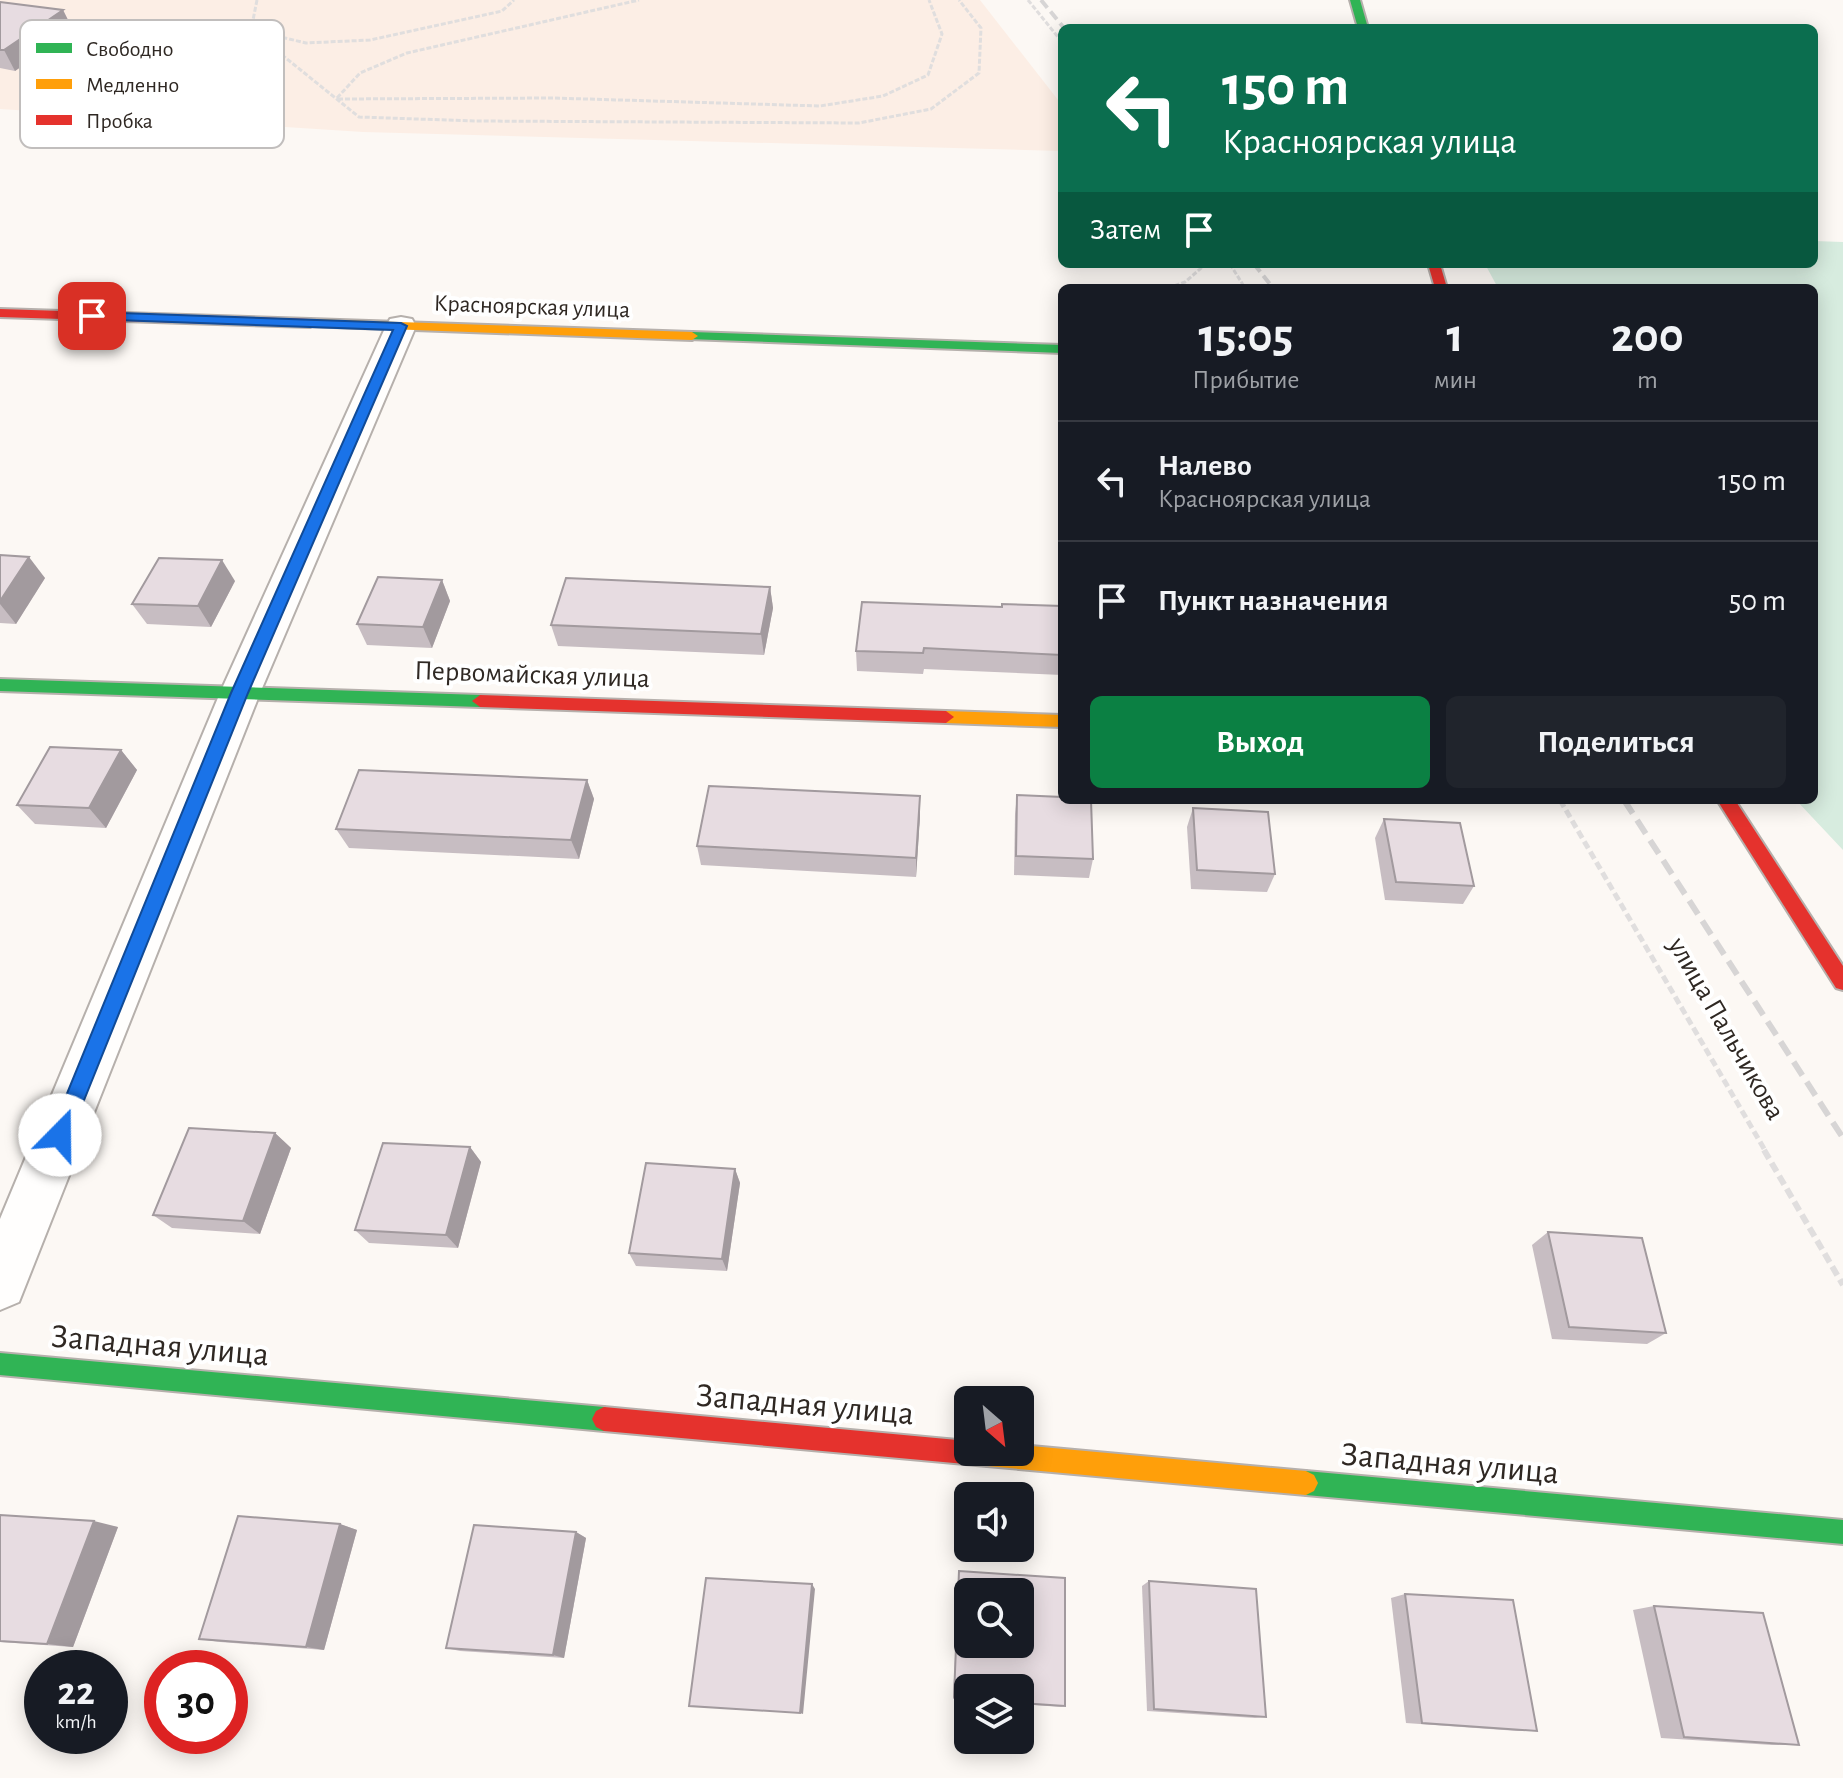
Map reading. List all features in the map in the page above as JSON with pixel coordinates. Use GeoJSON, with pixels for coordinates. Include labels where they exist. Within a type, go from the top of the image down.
{"type":"FeatureCollection","features":[{"type":"Feature","properties":{"kind":"street"},"geometry":{"type":"LineString","coordinates":[[1355,0],[1362,24]]}},
{"type":"Feature","properties":{"kind":"street","name":"Красноярская улица"},"geometry":{"type":"LineString","coordinates":[[0,313],[1058,349]]}},
{"type":"Feature","properties":{"kind":"street"},"geometry":{"type":"LineString","coordinates":[[0,1283],[240,693],[401,326]]}},
{"type":"Feature","properties":{"kind":"street","name":"Первомайская улица"},"geometry":{"type":"LineString","coordinates":[[0,685],[1058,721]]}},
{"type":"Feature","properties":{"kind":"street"},"geometry":{"type":"LineString","coordinates":[[1729,804],[1843,982]]}},
{"type":"Feature","properties":{"kind":"street","name":"Западная улица"},"geometry":{"type":"LineString","coordinates":[[0,1364],[1843,1532]]}},
{"type":"Feature","properties":{"kind":"path"},"geometry":{"type":"LineString","coordinates":[[253,20],[257,0]]}},
{"type":"Feature","properties":{"kind":"path"},"geometry":{"type":"LineString","coordinates":[[284,38],[306,43],[370,40],[502,11],[514,0]]}},
{"type":"Feature","properties":{"kind":"path"},"geometry":{"type":"LineString","coordinates":[[336,99],[360,73],[407,53],[639,0]]}},
{"type":"Feature","properties":{"kind":"path"},"geometry":{"type":"LineString","coordinates":[[336,99],[553,98],[820,106],[867,99],[883,96],[928,75],[942,34],[929,0]]}},
{"type":"Feature","properties":{"kind":"path"},"geometry":{"type":"LineString","coordinates":[[284,57],[359,117],[475,121],[859,123],[931,109],[979,73],[981,28],[959,0]]}},
{"type":"Feature","properties":{"kind":"path"},"geometry":{"type":"LineString","coordinates":[[1028,0],[1058,37]]}},
{"type":"Feature","properties":{"kind":"path"},"geometry":{"type":"LineString","coordinates":[[1179,284],[1201,268]]}},
{"type":"Feature","properties":{"kind":"path","name":"улица Пальчикова"},"geometry":{"type":"LineString","coordinates":[[1562,804],[1843,1285]]}},
{"type":"Feature","properties":{"kind":"shaded area"},"geometry":{"type":"Polygon","coordinates":[[[0,0],[980,0],[1058,100],[1058,151],[363,132],[284,127],[284,20],[20,20],[20,110],[0,109],[0,0]]]}},
{"type":"Feature","properties":{"kind":"green space"},"geometry":{"type":"Polygon","coordinates":[[[1818,241],[1843,242],[1843,850],[1800,804],[1818,804],[1818,284],[1496,284],[1487,268],[1818,268],[1818,241]]]}},
{"type":"Feature","properties":{"kind":"building"},"geometry":{"type":"Polygon","coordinates":[[[0,2],[63,10],[48,20],[20,20],[20,39],[0,50],[0,2]]]}},
{"type":"Feature","properties":{"kind":"building"},"geometry":{"type":"Polygon","coordinates":[[[0,555],[29,557],[0,601],[0,555]]]}},
{"type":"Feature","properties":{"kind":"building"},"geometry":{"type":"Polygon","coordinates":[[[159,558],[222,560],[198,606],[132,604],[159,558]]]}},
{"type":"Feature","properties":{"kind":"building"},"geometry":{"type":"Polygon","coordinates":[[[378,577],[442,580],[423,627],[357,624],[378,577]]]}},
{"type":"Feature","properties":{"kind":"building"},"geometry":{"type":"Polygon","coordinates":[[[566,578],[770,587],[761,634],[551,625],[566,578]]]}},
{"type":"Feature","properties":{"kind":"building"},"geometry":{"type":"Polygon","coordinates":[[[862,602],[1058,606],[1058,655],[924,648],[923,653],[856,651],[862,602]]]}},
{"type":"Feature","properties":{"kind":"building"},"geometry":{"type":"Polygon","coordinates":[[[50,747],[121,750],[89,808],[17,805],[50,747]]]}},
{"type":"Feature","properties":{"kind":"building"},"geometry":{"type":"Polygon","coordinates":[[[359,770],[587,780],[571,840],[336,829],[359,770]]]}},
{"type":"Feature","properties":{"kind":"building"},"geometry":{"type":"Polygon","coordinates":[[[709,786],[920,796],[916,858],[697,846],[709,786]]]}},
{"type":"Feature","properties":{"kind":"building"},"geometry":{"type":"Polygon","coordinates":[[[1017,795],[1058,797],[1058,804],[1091,804],[1093,859],[1016,856],[1017,795]]]}},
{"type":"Feature","properties":{"kind":"building"},"geometry":{"type":"Polygon","coordinates":[[[1193,808],[1268,812],[1275,874],[1197,870],[1193,808]]]}},
{"type":"Feature","properties":{"kind":"building"},"geometry":{"type":"Polygon","coordinates":[[[1384,819],[1460,823],[1474,886],[1396,882],[1384,819]]]}},
{"type":"Feature","properties":{"kind":"building"},"geometry":{"type":"Polygon","coordinates":[[[189,1128],[275,1133],[243,1221],[153,1215],[189,1128]]]}},
{"type":"Feature","properties":{"kind":"building"},"geometry":{"type":"Polygon","coordinates":[[[383,1143],[470,1147],[446,1235],[355,1230],[383,1143]]]}},
{"type":"Feature","properties":{"kind":"building"},"geometry":{"type":"Polygon","coordinates":[[[646,1163],[735,1169],[722,1259],[629,1253],[646,1163]]]}},
{"type":"Feature","properties":{"kind":"building"},"geometry":{"type":"Polygon","coordinates":[[[1548,1232],[1642,1238],[1666,1333],[1569,1327],[1548,1232]]]}},
{"type":"Feature","properties":{"kind":"building"},"geometry":{"type":"Polygon","coordinates":[[[0,1515],[94,1521],[47,1644],[0,1641],[0,1515]]]}},
{"type":"Feature","properties":{"kind":"building"},"geometry":{"type":"Polygon","coordinates":[[[238,1516],[340,1524],[306,1647],[199,1639],[238,1516]]]}},
{"type":"Feature","properties":{"kind":"building"},"geometry":{"type":"Polygon","coordinates":[[[474,1525],[576,1532],[553,1655],[446,1648],[474,1525]]]}},
{"type":"Feature","properties":{"kind":"building"},"geometry":{"type":"Polygon","coordinates":[[[959,1571],[1065,1578],[1065,1706],[1034,1704],[1034,1674],[955,1674],[956,1658],[1034,1658],[1034,1578],[959,1578],[959,1571]]]}},
{"type":"Feature","properties":{"kind":"building"},"geometry":{"type":"Polygon","coordinates":[[[706,1578],[812,1584],[800,1713],[689,1706],[706,1578]]]}},
{"type":"Feature","properties":{"kind":"building"},"geometry":{"type":"Polygon","coordinates":[[[1149,1581],[1256,1589],[1266,1717],[1154,1709],[1149,1581]]]}},
{"type":"Feature","properties":{"kind":"building"},"geometry":{"type":"Polygon","coordinates":[[[1405,1594],[1513,1600],[1537,1731],[1422,1723],[1405,1594]]]}},
{"type":"Feature","properties":{"kind":"building"},"geometry":{"type":"Polygon","coordinates":[[[1654,1606],[1763,1613],[1799,1745],[1684,1737],[1654,1606]]]}},
{"type":"Feature","properties":{"kind":"railway"},"geometry":{"type":"LineString","coordinates":[[1041,0],[1061,24]]}},
{"type":"Feature","properties":{"kind":"railway"},"geometry":{"type":"LineString","coordinates":[[1257,268],[1270,284]]}},
{"type":"Feature","properties":{"kind":"railway"},"geometry":{"type":"LineString","coordinates":[[1627,804],[1843,1138]]}},
{"type":"Feature","properties":{"kind":"traffic: fast"},"geometry":{"type":"LineString","coordinates":[[1355,0],[1362,24]]}},
{"type":"Feature","properties":{"kind":"traffic: fast"},"geometry":{"type":"LineString","coordinates":[[692,336],[1058,349]]}},
{"type":"Feature","properties":{"kind":"traffic: fast"},"geometry":{"type":"LineString","coordinates":[[0,685],[480,701]]}},
{"type":"Feature","properties":{"kind":"traffic: fast"},"geometry":{"type":"LineString","coordinates":[[0,1364],[604,1419]]}},
{"type":"Feature","properties":{"kind":"traffic: fast"},"geometry":{"type":"LineString","coordinates":[[1306,1483],[1843,1532]]}},
{"type":"Feature","properties":{"kind":"traffic: slow"},"geometry":{"type":"LineString","coordinates":[[310,323],[692,336]]}},
{"type":"Feature","properties":{"kind":"traffic: slow"},"geometry":{"type":"LineString","coordinates":[[946,717],[1058,721]]}},
{"type":"Feature","properties":{"kind":"traffic: slow"},"geometry":{"type":"LineString","coordinates":[[1034,1458],[1306,1483]]}},
{"type":"Feature","properties":{"kind":"traffic: jam"},"geometry":{"type":"LineString","coordinates":[[1435,268],[1440,284]]}},
{"type":"Feature","properties":{"kind":"traffic: jam"},"geometry":{"type":"LineString","coordinates":[[0,313],[310,323]]}},
{"type":"Feature","properties":{"kind":"traffic: jam"},"geometry":{"type":"LineString","coordinates":[[480,701],[946,717]]}},
{"type":"Feature","properties":{"kind":"traffic: jam"},"geometry":{"type":"LineString","coordinates":[[1729,804],[1843,982]]}},
{"type":"Feature","properties":{"kind":"traffic: jam"},"geometry":{"type":"LineString","coordinates":[[604,1419],[954,1451]]}},
{"type":"Feature","properties":{"kind":"route"},"geometry":{"type":"LineString","coordinates":[[60,1135],[240,693],[401,326],[92,316]]}}]}
